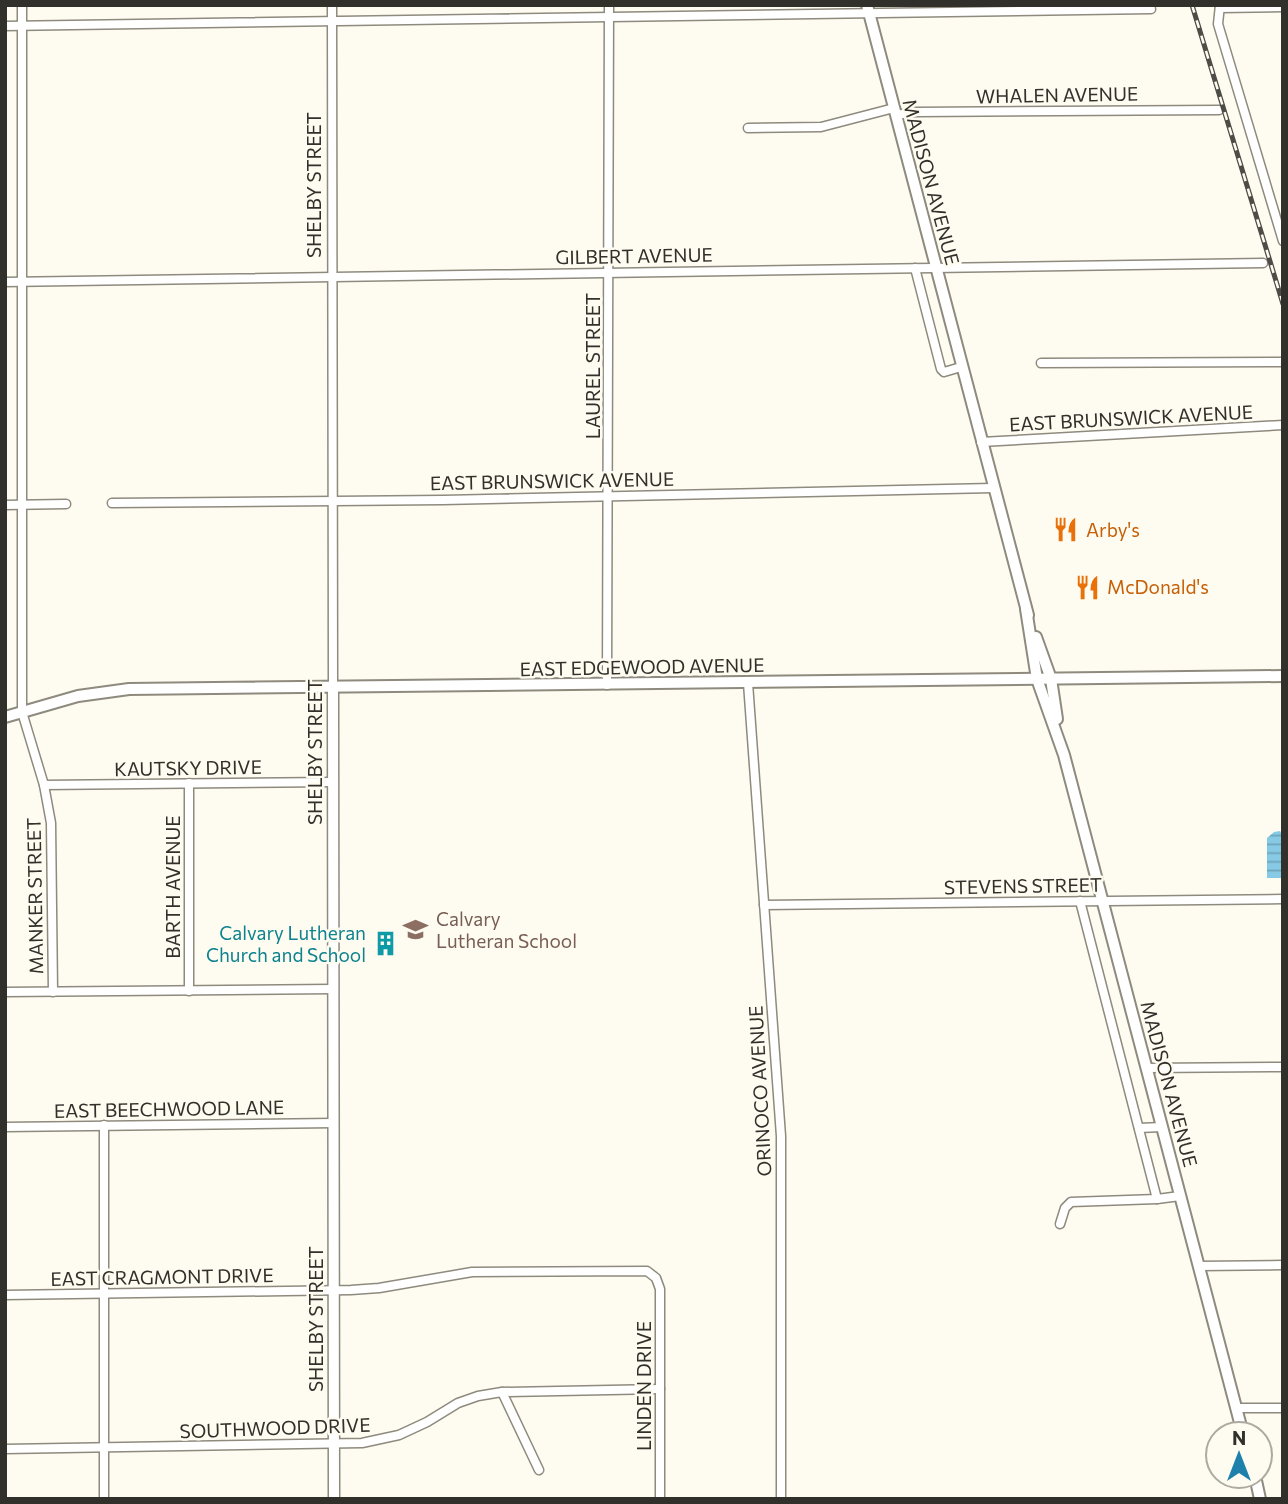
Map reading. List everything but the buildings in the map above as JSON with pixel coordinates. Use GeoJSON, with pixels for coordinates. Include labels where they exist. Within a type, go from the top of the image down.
{"type":"FeatureCollection","features":[{"type":"Feature","properties":{"kind":"main road","name":"MADISON AVENUE"},"geometry":{"type":"LineString","coordinates":[[868,9],[1026,609],[1051,679],[1060,742]]}},
{"type":"Feature","properties":{"kind":"main road","name":"MADISON AVENUE"},"geometry":{"type":"LineString","coordinates":[[1026,609],[1037,679],[1060,742],[1239,1420]]}},
{"type":"Feature","properties":{"kind":"main road","name":"EAST EDGEWOOD AVENUE"},"geometry":{"type":"LineString","coordinates":[[5,717],[78,695],[118,690],[1283,676]]}},
{"type":"Feature","properties":{"kind":"street","name":"MANKER STREET"},"geometry":{"type":"LineString","coordinates":[[22,5],[22,712],[44,785],[51,824],[53,992]]}},
{"type":"Feature","properties":{"kind":"street","name":"SHELBY STREET"},"geometry":{"type":"LineString","coordinates":[[332,5],[334,1499]]}},
{"type":"Feature","properties":{"kind":"street","name":"LAUREL STREET"},"geometry":{"type":"LineString","coordinates":[[607,685],[609,5]]}},
{"type":"Feature","properties":{"kind":"street"},"geometry":{"type":"LineString","coordinates":[[1283,6],[1220,7],[1218,24],[1283,241]]}},
{"type":"Feature","properties":{"kind":"street"},"geometry":{"type":"LineString","coordinates":[[5,26],[609,18],[868,9],[1152,9]]}},
{"type":"Feature","properties":{"kind":"street","name":"WHALEN AVENUE"},"geometry":{"type":"LineString","coordinates":[[748,128],[821,127],[895,112],[1219,110]]}},
{"type":"Feature","properties":{"kind":"street","name":"GILBERT AVENUE"},"geometry":{"type":"LineString","coordinates":[[5,282],[1263,263]]}},
{"type":"Feature","properties":{"kind":"street","name":"MADISON AVENUE"},"geometry":{"type":"LineString","coordinates":[[915,268],[941,369],[944,372],[961,367]]}},
{"type":"Feature","properties":{"kind":"street"},"geometry":{"type":"LineString","coordinates":[[1041,363],[1283,362]]}},
{"type":"Feature","properties":{"kind":"street","name":"EAST BRUNSWICK AVENUE"},"geometry":{"type":"LineString","coordinates":[[981,442],[1283,425]]}},
{"type":"Feature","properties":{"kind":"street","name":"EAST BRUNSWICK AVENUE"},"geometry":{"type":"LineString","coordinates":[[112,503],[993,488]]}},
{"type":"Feature","properties":{"kind":"street"},"geometry":{"type":"LineString","coordinates":[[5,505],[66,504]]}},
{"type":"Feature","properties":{"kind":"street","name":"ORINOCO AVENUE"},"geometry":{"type":"LineString","coordinates":[[748,683],[780,1136],[781,1499]]}},
{"type":"Feature","properties":{"kind":"street","name":"KAUTSKY DRIVE"},"geometry":{"type":"LineString","coordinates":[[44,785],[333,782]]}},
{"type":"Feature","properties":{"kind":"street","name":"BARTH AVENUE"},"geometry":{"type":"LineString","coordinates":[[189,783],[189,991]]}},
{"type":"Feature","properties":{"kind":"street","name":"STEVENS STREET"},"geometry":{"type":"LineString","coordinates":[[764,905],[1283,899]]}},
{"type":"Feature","properties":{"kind":"street","name":"MADISON AVENUE"},"geometry":{"type":"LineString","coordinates":[[1080,901],[1157,1199]]}},
{"type":"Feature","properties":{"kind":"street"},"geometry":{"type":"LineString","coordinates":[[5,992],[333,989]]}},
{"type":"Feature","properties":{"kind":"street"},"geometry":{"type":"LineString","coordinates":[[1146,1068],[1283,1067]]}},
{"type":"Feature","properties":{"kind":"street","name":"EAST BEECHWOOD LANE"},"geometry":{"type":"LineString","coordinates":[[5,1127],[334,1123]]}},
{"type":"Feature","properties":{"kind":"street"},"geometry":{"type":"LineString","coordinates":[[104,1125],[104,1499]]}},
{"type":"Feature","properties":{"kind":"street"},"geometry":{"type":"LineString","coordinates":[[1139,1128],[1162,1127]]}},
{"type":"Feature","properties":{"kind":"street"},"geometry":{"type":"LineString","coordinates":[[1060,1224],[1065,1208],[1071,1202],[1180,1196]]}},
{"type":"Feature","properties":{"kind":"street"},"geometry":{"type":"LineString","coordinates":[[1199,1266],[1283,1265]]}},
{"type":"Feature","properties":{"kind":"street","name":"EAST CRAGMONT DRIVE"},"geometry":{"type":"LineString","coordinates":[[5,1296],[379,1288],[465,1273],[490,1272],[643,1271],[653,1275]]}},
{"type":"Feature","properties":{"kind":"street","name":"LINDEN DRIVE"},"geometry":{"type":"LineString","coordinates":[[653,1275],[660,1289],[660,1499]]}},
{"type":"Feature","properties":{"kind":"street","name":"SOUTHWOOD DRIVE"},"geometry":{"type":"LineString","coordinates":[[5,1448],[362,1443],[415,1429],[465,1400],[502,1391],[660,1389]]}},
{"type":"Feature","properties":{"kind":"street"},"geometry":{"type":"LineString","coordinates":[[502,1391],[539,1470]]}},
{"type":"Feature","properties":{"kind":"street"},"geometry":{"type":"LineString","coordinates":[[1236,1408],[1283,1408]]}},
{"type":"Feature","properties":{"kind":"water"},"geometry":{"type":"Polygon","coordinates":[[[1280,831],[1283,836],[1283,878],[1267,878],[1267,838],[1280,831]]]}},
{"type":"Feature","properties":{"kind":"railway"},"geometry":{"type":"LineString","coordinates":[[1192,5],[1283,304]]}},
{"type":"Feature","properties":{"kind":"place","name":"Arby's"},"geometry":{"type":"Point","coordinates":[1066,530]}},
{"type":"Feature","properties":{"kind":"place","name":"McDonald's"},"geometry":{"type":"Point","coordinates":[1087,587]}},
{"type":"Feature","properties":{"kind":"place","name":"Calvary Lutheran School"},"geometry":{"type":"Point","coordinates":[416,930]}},
{"type":"Feature","properties":{"kind":"place","name":"Calvary Lutheran Church and School"},"geometry":{"type":"Point","coordinates":[386,944]}}]}
